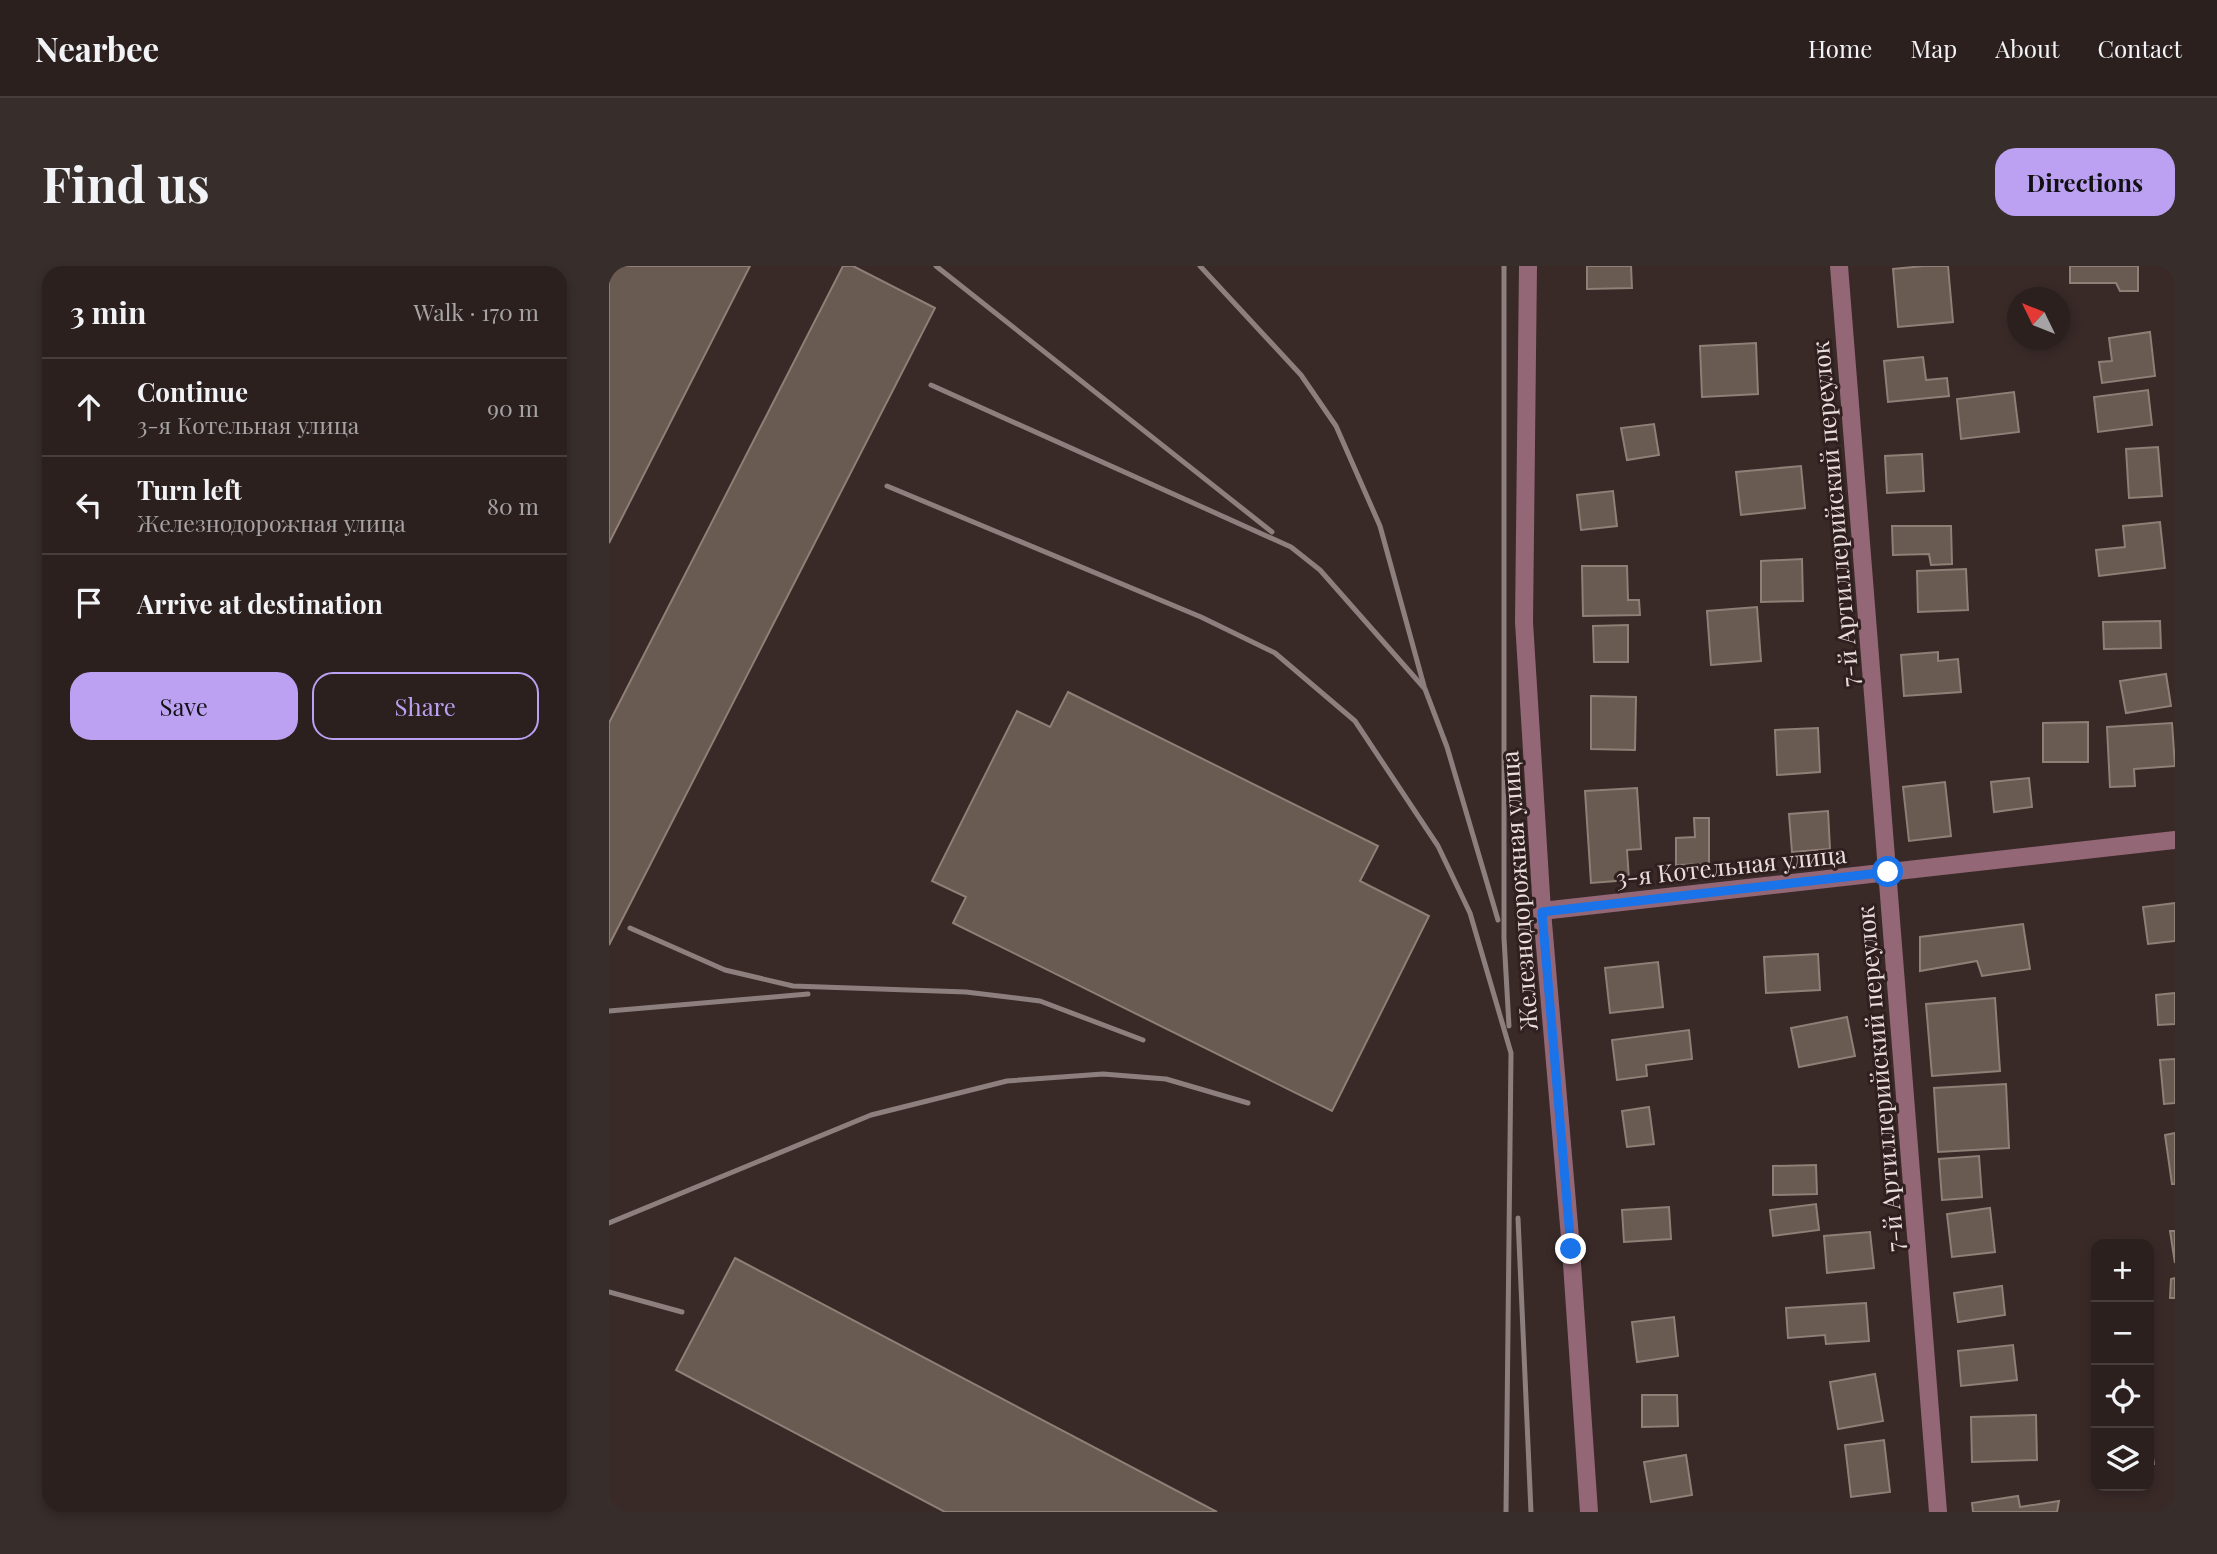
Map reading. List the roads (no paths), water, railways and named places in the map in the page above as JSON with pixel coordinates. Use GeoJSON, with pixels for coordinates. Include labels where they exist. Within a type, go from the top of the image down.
{"type":"FeatureCollection","features":[{"type":"Feature","properties":{"kind":"street","name":"Железнодорожная улица"},"geometry":{"type":"LineString","coordinates":[[1528,266],[1524,622],[1542,912],[1571,1249],[1589,1512]]}},
{"type":"Feature","properties":{"kind":"street","name":"7-й Артиллерийский переулок"},"geometry":{"type":"LineString","coordinates":[[1839,266],[1938,1512]]}},
{"type":"Feature","properties":{"kind":"street","name":"3-я Котельная улица"},"geometry":{"type":"LineString","coordinates":[[1542,912],[2175,840]]}},
{"type":"Feature","properties":{"kind":"railway"},"geometry":{"type":"LineString","coordinates":[[936,266],[1272,532]]}},
{"type":"Feature","properties":{"kind":"railway"},"geometry":{"type":"LineString","coordinates":[[1200,266],[1301,375],[1336,426],[1380,526],[1424,686]]}},
{"type":"Feature","properties":{"kind":"railway"},"geometry":{"type":"LineString","coordinates":[[1504,266],[1504,938],[1509,1026]]}},
{"type":"Feature","properties":{"kind":"railway"},"geometry":{"type":"LineString","coordinates":[[931,385],[1291,547],[1320,570],[1425,689],[1447,747],[1498,920]]}},
{"type":"Feature","properties":{"kind":"railway"},"geometry":{"type":"LineString","coordinates":[[887,486],[1201,617],[1275,653],[1355,721],[1438,846],[1470,913],[1511,1053],[1506,1512]]}},
{"type":"Feature","properties":{"kind":"railway"},"geometry":{"type":"LineString","coordinates":[[630,928],[725,970],[793,986],[966,992],[1040,1001],[1143,1040]]}},
{"type":"Feature","properties":{"kind":"railway"},"geometry":{"type":"LineString","coordinates":[[609,1011],[808,994]]}},
{"type":"Feature","properties":{"kind":"railway"},"geometry":{"type":"LineString","coordinates":[[609,1223],[871,1115],[1007,1081],[1103,1074],[1166,1079],[1248,1103]]}},
{"type":"Feature","properties":{"kind":"railway"},"geometry":{"type":"LineString","coordinates":[[1518,1218],[1531,1512]]}},
{"type":"Feature","properties":{"kind":"railway"},"geometry":{"type":"LineString","coordinates":[[609,1292],[682,1312]]}}]}
